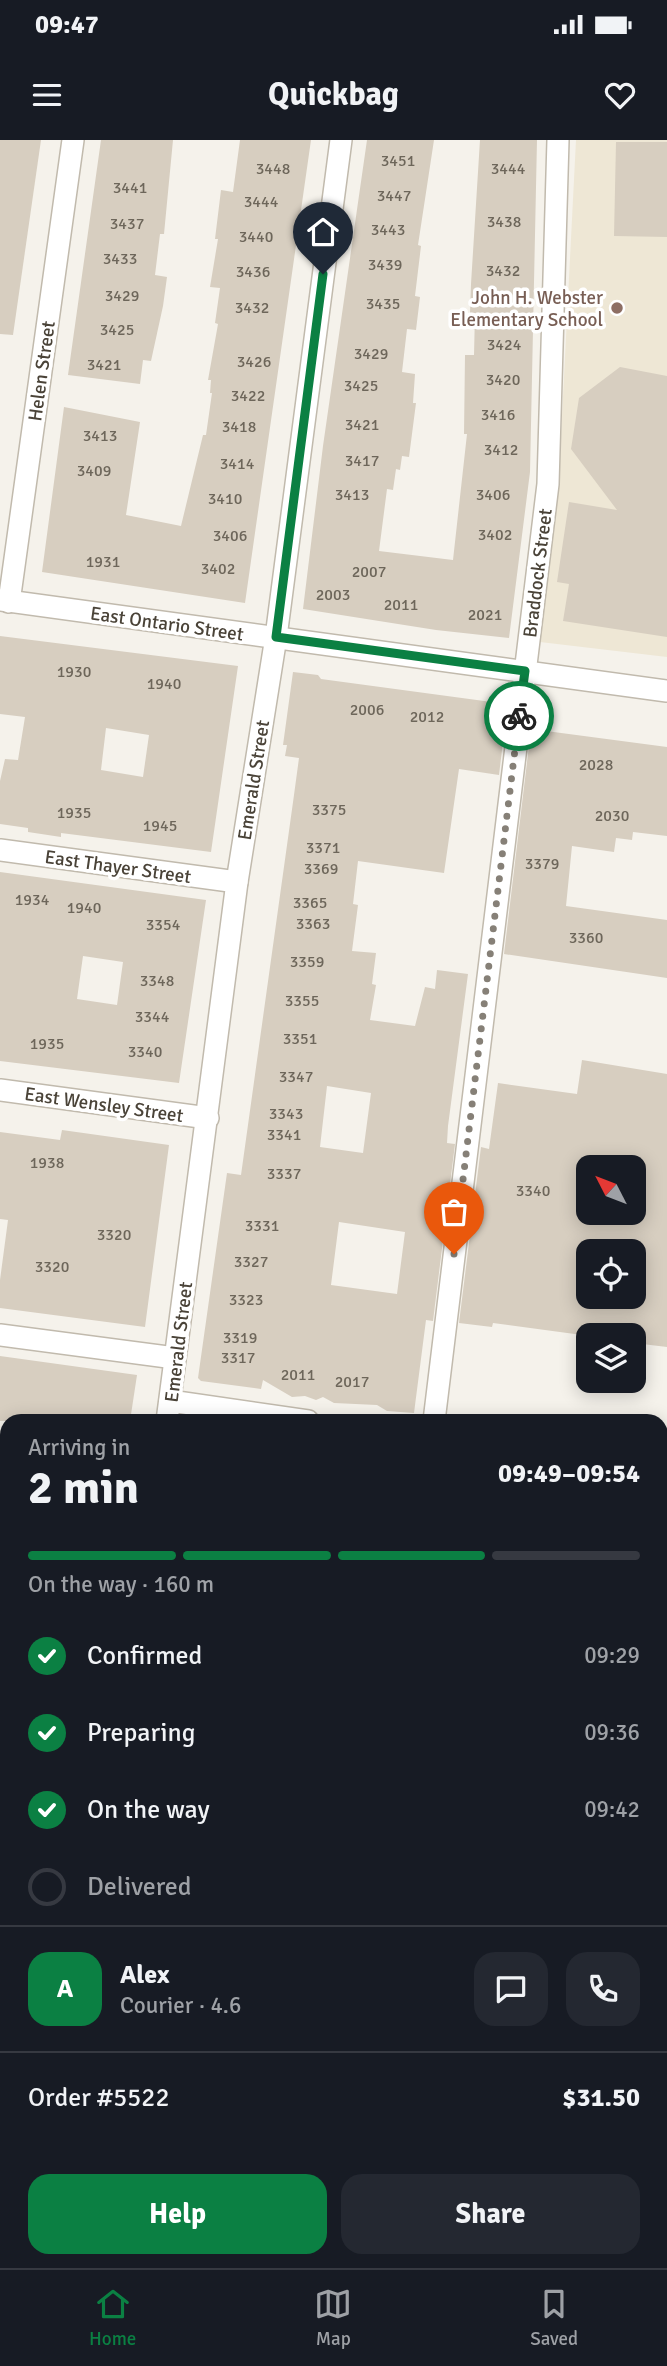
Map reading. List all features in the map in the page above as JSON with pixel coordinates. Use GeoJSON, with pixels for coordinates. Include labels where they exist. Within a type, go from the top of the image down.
{"type":"FeatureCollection","features":[{"type":"Feature","properties":{"kind":"street","name":"Helen Street"},"geometry":{"type":"LineString","coordinates":[[5,601],[73,140]]}},
{"type":"Feature","properties":{"kind":"street","name":"Emerald Street"},"geometry":{"type":"LineString","coordinates":[[169,1411],[237,882],[276,637],[341,140]]}},
{"type":"Feature","properties":{"kind":"street","name":"Braddock Street"},"geometry":{"type":"LineString","coordinates":[[435,1414],[548,484],[558,140]]}},
{"type":"Feature","properties":{"kind":"street","name":"East Ontario Street"},"geometry":{"type":"LineString","coordinates":[[5,601],[667,691]]}},
{"type":"Feature","properties":{"kind":"street","name":"East Thayer Street"},"geometry":{"type":"LineString","coordinates":[[0,850],[237,882]]}},
{"type":"Feature","properties":{"kind":"street","name":"East Wensley Street"},"geometry":{"type":"LineString","coordinates":[[0,1090],[208,1118]]}},
{"type":"Feature","properties":{"kind":"street"},"geometry":{"type":"LineString","coordinates":[[0,1335],[175,1358]]}},
{"type":"Feature","properties":{"kind":"street"},"geometry":{"type":"LineString","coordinates":[[169,1411],[211,1414]]}},
{"type":"Feature","properties":{"kind":"shaded area","name":"John H. Webster Elementary School"},"geometry":{"type":"Polygon","coordinates":[[[576,140],[667,140],[667,657],[540,642],[559,476],[576,140]]]}},
{"type":"Feature","properties":{"kind":"building"},"geometry":{"type":"Polygon","coordinates":[[[0,140],[41,140],[13,335],[0,334],[0,140]]]}},
{"type":"Feature","properties":{"kind":"building"},"geometry":{"type":"Polygon","coordinates":[[[101,140],[173,140],[164,234],[160,234],[155,275],[167,277],[151,361],[143,360],[140,384],[68,375],[101,140]]]}},
{"type":"Feature","properties":{"kind":"building"},"geometry":{"type":"Polygon","coordinates":[[[240,140],[311,140],[245,603],[42,572],[64,407],[140,422],[126,515],[181,526],[203,435],[206,435],[212,393],[211,380],[208,380],[218,324],[215,323],[220,288],[210,287],[218,239],[215,239],[221,190],[233,192],[240,140]]]}},
{"type":"Feature","properties":{"kind":"building"},"geometry":{"type":"Polygon","coordinates":[[[367,140],[434,140],[418,245],[421,246],[415,296],[420,297],[416,330],[407,329],[402,372],[415,374],[413,403],[416,403],[409,457],[402,456],[400,470],[396,469],[393,490],[387,489],[379,551],[453,560],[467,434],[464,434],[465,355],[474,355],[475,313],[470,313],[480,140],[537,140],[530,472],[509,638],[436,630],[303,609],[323,446],[367,140]]]}},
{"type":"Feature","properties":{"kind":"building"},"geometry":{"type":"Polygon","coordinates":[[[616,142],[667,142],[667,237],[614,236],[616,142]]]}},
{"type":"Feature","properties":{"kind":"building"},"geometry":{"type":"Polygon","coordinates":[[[620,367],[667,376],[667,637],[563,621],[569,584],[557,582],[569,502],[617,510],[571,449],[579,398],[620,367]]]}},
{"type":"Feature","properties":{"kind":"building"},"geometry":{"type":"Polygon","coordinates":[[[0,636],[238,666],[211,852],[61,833],[61,837],[0,824],[0,781],[5,759],[18,760],[25,717],[0,714],[0,636]],[[106,728],[101,770],[143,777],[149,735],[106,728]]]}},
{"type":"Feature","properties":{"kind":"building"},"geometry":{"type":"Polygon","coordinates":[[[293,672],[318,675],[321,679],[499,703],[499,724],[505,725],[499,775],[459,769],[444,873],[358,861],[353,904],[358,905],[352,951],[376,953],[372,984],[376,985],[370,1020],[415,1026],[425,987],[435,989],[437,970],[468,974],[448,1126],[447,1143],[455,1144],[433,1321],[426,1320],[414,1413],[387,1411],[377,1405],[334,1403],[323,1397],[316,1400],[305,1396],[292,1397],[263,1380],[261,1389],[201,1381],[198,1378],[227,1173],[241,1175],[299,758],[285,756],[287,745],[283,745],[293,672]],[[327,1086],[320,1147],[363,1153],[371,1093],[327,1086]],[[339,1222],[331,1285],[397,1294],[405,1232],[339,1222]]]}},
{"type":"Feature","properties":{"kind":"building"},"geometry":{"type":"Polygon","coordinates":[[[531,729],[667,747],[667,836],[633,832],[632,840],[616,838],[614,852],[572,846],[566,906],[667,920],[667,978],[504,954],[531,729]]]}},
{"type":"Feature","properties":{"kind":"building"},"geometry":{"type":"Polygon","coordinates":[[[0,872],[206,900],[179,1083],[0,1061],[0,872]],[[83,956],[77,999],[117,1005],[123,962],[83,956]]]}},
{"type":"Feature","properties":{"kind":"building"},"geometry":{"type":"Polygon","coordinates":[[[582,1060],[667,1074],[667,1347],[646,1344],[646,1323],[576,1323],[576,1334],[493,1323],[492,1327],[459,1323],[481,1147],[489,1149],[498,1083],[577,1094],[582,1060]]]}},
{"type":"Feature","properties":{"kind":"building"},"geometry":{"type":"Polygon","coordinates":[[[62,1130],[169,1145],[145,1327],[0,1308],[0,1280],[8,1220],[0,1219],[0,1132],[60,1140],[62,1130]]]}},
{"type":"Feature","properties":{"kind":"building"},"geometry":{"type":"Polygon","coordinates":[[[0,1356],[137,1375],[131,1414],[0,1414],[0,1356]]]}},
{"type":"Feature","properties":{"kind":"way so far"},"geometry":{"type":"LineString","coordinates":[[454,1254],[519,716]]}},
{"type":"Feature","properties":{"kind":"place","name":"John H. Webster Elementary School"},"geometry":{"type":"Point","coordinates":[617,308]}},
{"type":"Feature","properties":{"kind":"route"},"geometry":{"type":"LineString","coordinates":[[323,274],[276,637],[525,671],[519,716]]}}]}
